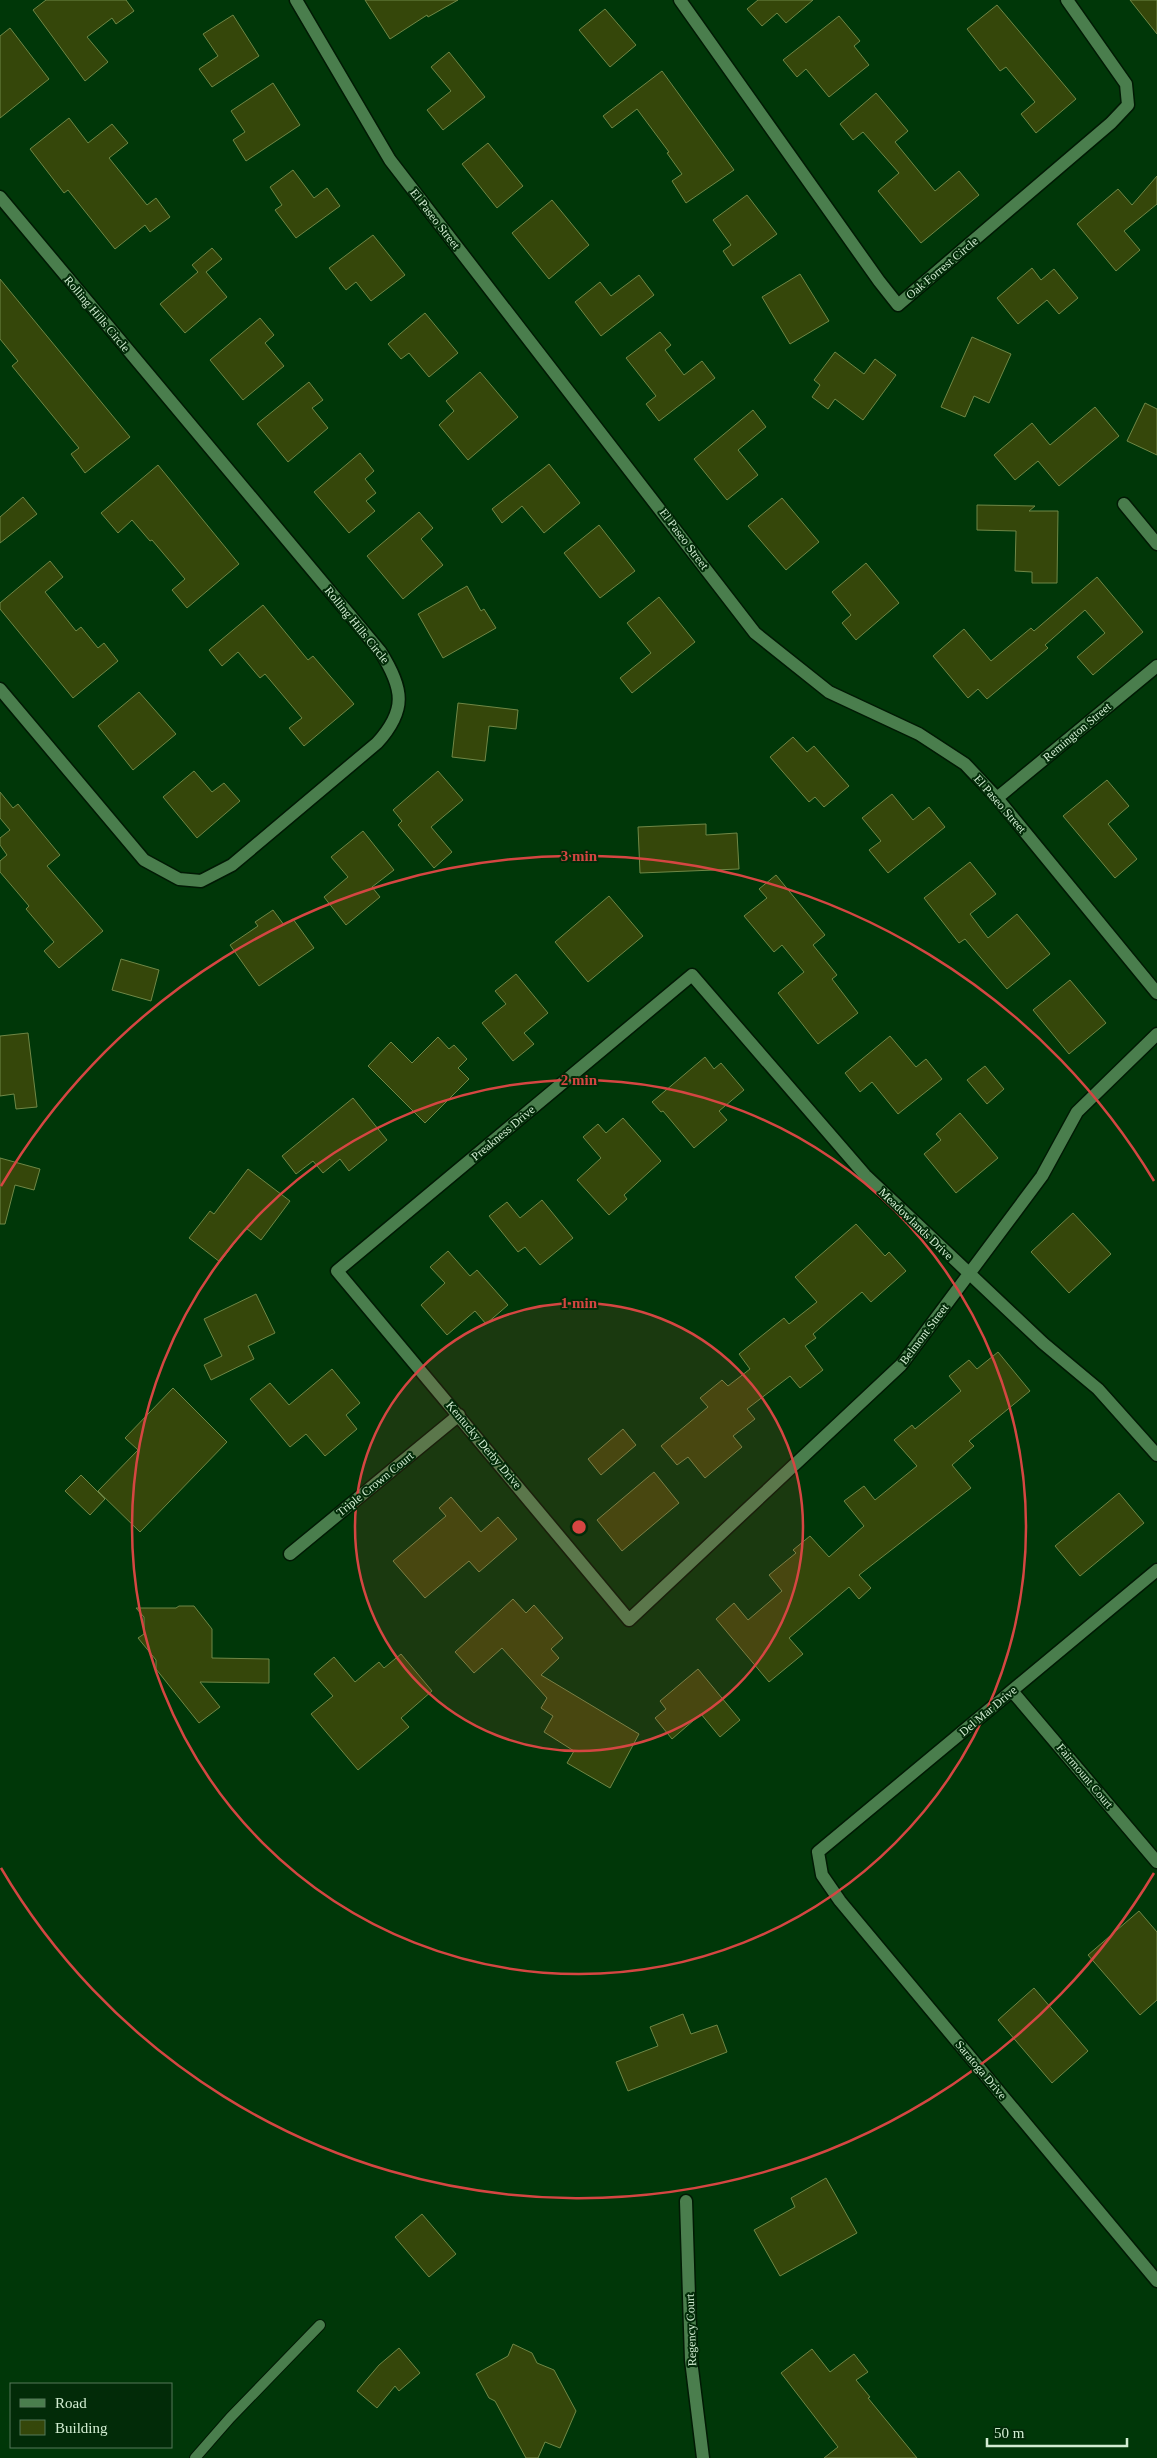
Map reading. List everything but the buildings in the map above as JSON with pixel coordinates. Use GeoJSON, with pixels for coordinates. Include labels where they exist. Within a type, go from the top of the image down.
{"type":"FeatureCollection","features":[{"type":"Feature","properties":{"kind":"street","name":"El Paseo Street"},"geometry":{"type":"LineString","coordinates":[[296,0],[390,160],[755,634],[829,692],[919,734],[964,764],[997,798],[1157,993]]}},
{"type":"Feature","properties":{"kind":"street","name":"Oak Forrest Circle"},"geometry":{"type":"LineString","coordinates":[[680,0],[879,281],[898,305],[1111,123],[1128,105],[1126,84],[1067,0]]}},
{"type":"Feature","properties":{"kind":"street","name":"Rolling Hills Circle"},"geometry":{"type":"LineString","coordinates":[[0,197],[380,651],[392,669],[398,691],[399,711],[389,730],[377,743],[232,865],[200,881],[179,879],[144,860],[0,689]]}},
{"type":"Feature","properties":{"kind":"street"},"geometry":{"type":"LineString","coordinates":[[1124,504],[1157,544]]}},
{"type":"Feature","properties":{"kind":"street","name":"Remington Street"},"geometry":{"type":"LineString","coordinates":[[997,798],[1157,666]]}},
{"type":"Feature","properties":{"kind":"street","name":"Preakness Drive"},"geometry":{"type":"LineString","coordinates":[[337,1271],[692,975]]}},
{"type":"Feature","properties":{"kind":"street","name":"Meadowlands Drive"},"geometry":{"type":"LineString","coordinates":[[692,975],[865,1175],[1043,1343],[1098,1389],[1157,1455]]}},
{"type":"Feature","properties":{"kind":"street","name":"Belmont Street"},"geometry":{"type":"LineString","coordinates":[[630,1620],[901,1365],[1042,1176],[1077,1112],[1157,1034]]}},
{"type":"Feature","properties":{"kind":"street","name":"Kentucky Derby Drive"},"geometry":{"type":"LineString","coordinates":[[337,1271],[460,1415],[630,1620]]}},
{"type":"Feature","properties":{"kind":"street","name":"Triple Crown Court"},"geometry":{"type":"LineString","coordinates":[[290,1554],[460,1415]]}},
{"type":"Feature","properties":{"kind":"street","name":"Del Mar Drive"},"geometry":{"type":"LineString","coordinates":[[818,1852],[1157,1570]]}},
{"type":"Feature","properties":{"kind":"street","name":"Fairmount Court"},"geometry":{"type":"LineString","coordinates":[[1012,1690],[1157,1862]]}},
{"type":"Feature","properties":{"kind":"street","name":"Saratoga Drive"},"geometry":{"type":"LineString","coordinates":[[818,1852],[822,1875],[840,1902],[1157,2281]]}},
{"type":"Feature","properties":{"kind":"street","name":"Regency Court"},"geometry":{"type":"LineString","coordinates":[[686,2201],[691,2360],[703,2458]]}},
{"type":"Feature","properties":{"kind":"lane"},"geometry":{"type":"LineString","coordinates":[[195,2458],[230,2418],[320,2324]]}}]}
